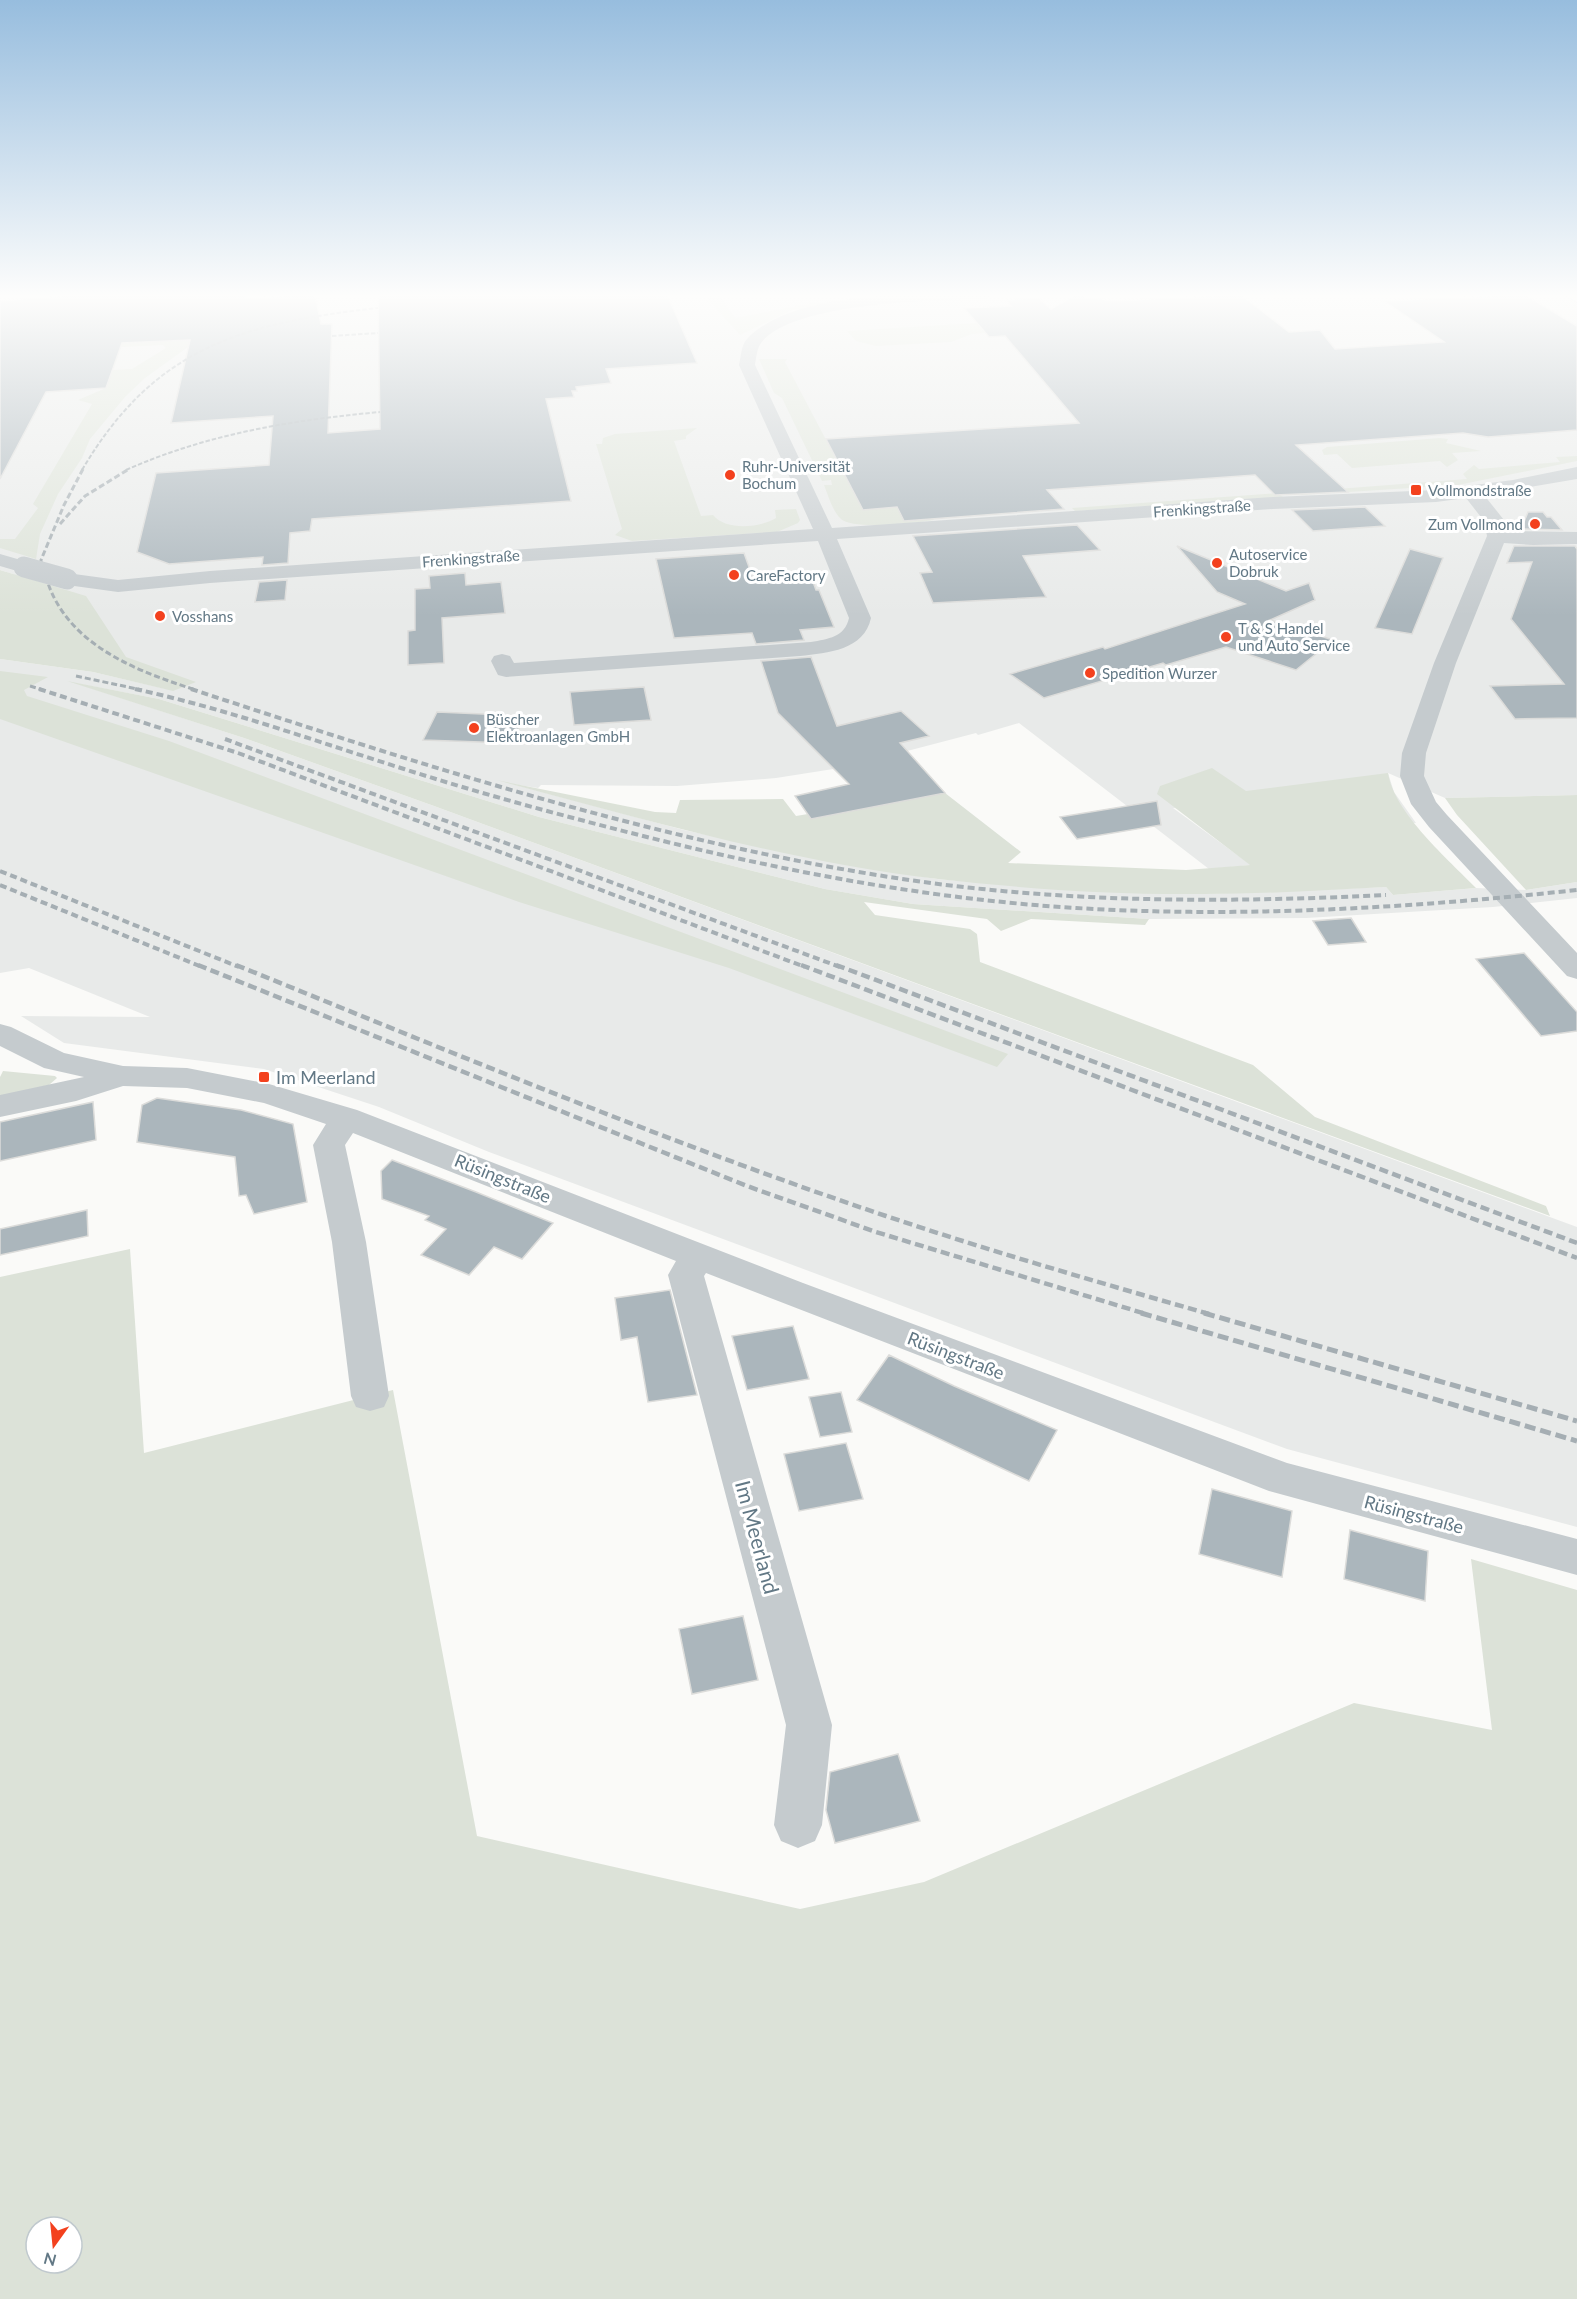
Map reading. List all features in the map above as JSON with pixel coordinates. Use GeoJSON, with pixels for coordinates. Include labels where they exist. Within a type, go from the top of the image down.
{"type":"FeatureCollection","features":[{"type":"Feature","properties":{"kind":"street"},"geometry":{"type":"LineString","coordinates":[[502,661],[506,670],[575,667],[791,650],[820,647],[846,640],[856,632],[860,618],[825,534],[764,401]]}},
{"type":"Feature","properties":{"kind":"street","name":"Frenkingstraße"},"geometry":{"type":"LineString","coordinates":[[0,560],[67,579],[118,586],[210,577],[825,534],[1471,492],[1577,473]]}},
{"type":"Feature","properties":{"kind":"street"},"geometry":{"type":"LineString","coordinates":[[1471,492],[1494,520],[1497,536],[1445,663],[1414,753],[1412,776],[1424,804],[1438,822],[1577,970]]}},
{"type":"Feature","properties":{"kind":"street"},"geometry":{"type":"LineString","coordinates":[[1497,536],[1533,539],[1577,538]]}},
{"type":"Feature","properties":{"kind":"street"},"geometry":{"type":"LineString","coordinates":[[0,1034],[55,1061],[121,1076]]}},
{"type":"Feature","properties":{"kind":"street","name":"Rüsingstraße"},"geometry":{"type":"LineString","coordinates":[[0,1106],[76,1090],[121,1076],[187,1078],[245,1088],[346,1118],[698,1256],[1282,1479],[1577,1557]]}},
{"type":"Feature","properties":{"kind":"street"},"geometry":{"type":"LineString","coordinates":[[346,1118],[329,1145],[349,1242],[370,1396]]}},
{"type":"Feature","properties":{"kind":"street","name":"Im Meerland"},"geometry":{"type":"LineString","coordinates":[[698,1256],[686,1275],[809,1725],[798,1825]]}},
{"type":"Feature","properties":{"kind":"shaded area"},"geometry":{"type":"Polygon","coordinates":[[[0,401],[1577,401],[1577,795],[1445,798],[1388,773],[1394,792],[1416,823],[1173,808],[1251,865],[1209,869],[1019,723],[846,767],[776,778],[677,786],[541,785],[538,788],[512,784],[684,830],[840,863],[937,879],[1068,890],[1203,894],[1386,887],[1393,895],[1476,888],[1526,890],[1577,882],[1577,898],[1493,907],[1306,918],[1149,919],[913,904],[825,889],[539,817],[159,699],[75,683],[244,738],[434,806],[1577,1227],[1577,1527],[1287,1449],[489,1152],[379,1107],[264,1069],[64,1043],[21,1016],[150,1017],[29,968],[0,973],[0,659],[93,672],[166,689],[13,574],[0,570],[0,401]]]}},
{"type":"Feature","properties":{"kind":"shaded area"},"geometry":{"type":"Polygon","coordinates":[[[83,401],[121,401],[90,439],[82,458],[58,494],[40,534],[36,559],[0,548],[0,539],[15,539],[38,508],[33,504],[92,404],[83,401]]]}},
{"type":"Feature","properties":{"kind":"shaded area"},"geometry":{"type":"Polygon","coordinates":[[[784,401],[806,401],[863,510],[912,507],[928,513],[934,520],[871,525],[847,522],[838,516],[833,508],[824,485],[832,485],[831,480],[822,481],[784,401]]]}},
{"type":"Feature","properties":{"kind":"shaded area"},"geometry":{"type":"Polygon","coordinates":[[[697,428],[686,436],[686,439],[674,441],[701,516],[713,515],[726,524],[734,526],[752,526],[776,518],[775,510],[796,509],[800,520],[798,523],[777,532],[632,541],[615,535],[622,529],[596,444],[602,444],[603,438],[615,434],[697,428]]]}},
{"type":"Feature","properties":{"kind":"shaded area"},"geometry":{"type":"Polygon","coordinates":[[[1448,439],[1446,443],[1481,451],[1452,453],[1458,460],[1447,467],[1440,461],[1352,468],[1337,454],[1324,455],[1322,450],[1327,447],[1448,439]]]}},
{"type":"Feature","properties":{"kind":"shaded area"},"geometry":{"type":"Polygon","coordinates":[[[1577,456],[1577,461],[1458,485],[1301,495],[1298,492],[1467,479],[1463,474],[1474,465],[1479,469],[1560,462],[1556,457],[1577,456]]]}},
{"type":"Feature","properties":{"kind":"shaded area"},"geometry":{"type":"Polygon","coordinates":[[[1278,493],[1283,497],[1075,511],[1072,508],[1278,493]]]}},
{"type":"Feature","properties":{"kind":"shaded area"},"geometry":{"type":"Polygon","coordinates":[[[0,570],[86,596],[126,657],[196,682],[173,691],[93,672],[0,659],[0,570]]]}},
{"type":"Feature","properties":{"kind":"shaded area"},"geometry":{"type":"Polygon","coordinates":[[[0,671],[48,677],[24,690],[27,696],[169,741],[1008,1054],[997,1067],[729,968],[519,902],[0,719],[0,671]]]}},
{"type":"Feature","properties":{"kind":"shaded area"},"geometry":{"type":"Polygon","coordinates":[[[67,681],[159,699],[539,817],[825,889],[913,904],[1149,919],[1145,925],[1031,919],[1001,931],[987,919],[864,902],[875,915],[970,929],[977,934],[980,962],[1253,1065],[1315,1117],[1546,1206],[1550,1216],[434,806],[244,738],[67,681]]]}},
{"type":"Feature","properties":{"kind":"shaded area"},"geometry":{"type":"Polygon","coordinates":[[[1212,768],[1246,791],[1388,773],[1392,788],[1411,820],[1476,888],[1393,895],[1386,887],[1172,894],[1071,891],[938,879],[826,862],[771,850],[660,824],[496,780],[655,812],[676,813],[680,800],[783,799],[796,816],[808,814],[812,819],[945,793],[1021,852],[1008,863],[1186,870],[1250,865],[1157,794],[1160,786],[1212,768]]]}},
{"type":"Feature","properties":{"kind":"shaded area"},"geometry":{"type":"Polygon","coordinates":[[[1577,795],[1577,882],[1526,890],[1457,815],[1445,798],[1577,795]]]}},
{"type":"Feature","properties":{"kind":"shaded area"},"geometry":{"type":"Polygon","coordinates":[[[3,1071],[57,1078],[49,1085],[0,1096],[0,1077],[3,1071]]]}},
{"type":"Feature","properties":{"kind":"shaded area"},"geometry":{"type":"Polygon","coordinates":[[[130,1249],[144,1453],[393,1390],[477,1836],[800,1909],[924,1882],[1354,1703],[1492,1730],[1471,1559],[1577,1590],[1577,2299],[0,2299],[0,1277],[130,1249]]]}},
{"type":"Feature","properties":{"kind":"building"},"geometry":{"type":"Polygon","coordinates":[[[0,401],[41,401],[0,479],[0,401]]]}},
{"type":"Feature","properties":{"kind":"building"},"geometry":{"type":"Polygon","coordinates":[[[176,401],[329,401],[328,433],[380,429],[380,401],[547,401],[571,501],[312,519],[310,531],[290,533],[288,563],[262,565],[263,557],[169,564],[137,552],[156,473],[269,465],[273,416],[171,423],[176,401]]]}},
{"type":"Feature","properties":{"kind":"building"},"geometry":{"type":"Polygon","coordinates":[[[1061,401],[1577,401],[1577,430],[1488,437],[1463,433],[1296,445],[1348,492],[1275,495],[1255,475],[1047,490],[1064,509],[904,521],[897,507],[863,510],[826,439],[1079,423],[1061,401]]]}},
{"type":"Feature","properties":{"kind":"building"},"geometry":{"type":"Polygon","coordinates":[[[1365,507],[1385,526],[1313,531],[1292,510],[1365,507]]]}},
{"type":"Feature","properties":{"kind":"building","name":"Zum Vollmond"},"geometry":{"type":"Polygon","coordinates":[[[1528,512],[1543,512],[1547,517],[1551,517],[1562,530],[1521,529],[1528,512]]]}},
{"type":"Feature","properties":{"kind":"building"},"geometry":{"type":"Polygon","coordinates":[[[1077,525],[1100,550],[1023,556],[1046,597],[933,603],[920,573],[932,572],[913,536],[1077,525]]]}},
{"type":"Feature","properties":{"kind":"building"},"geometry":{"type":"Polygon","coordinates":[[[1177,546],[1286,591],[1309,583],[1315,600],[1270,620],[1333,640],[1296,670],[1226,647],[1044,698],[1010,674],[1103,647],[1105,649],[1245,604],[1217,592],[1177,546]]]}},
{"type":"Feature","properties":{"kind":"building"},"geometry":{"type":"Polygon","coordinates":[[[1514,546],[1575,546],[1577,549],[1577,718],[1515,719],[1490,686],[1564,684],[1511,619],[1532,562],[1507,563],[1514,546]]]}},
{"type":"Feature","properties":{"kind":"building"},"geometry":{"type":"Polygon","coordinates":[[[1410,549],[1443,558],[1412,634],[1375,628],[1410,549]]]}},
{"type":"Feature","properties":{"kind":"building"},"geometry":{"type":"Polygon","coordinates":[[[744,553],[754,581],[812,579],[834,627],[800,630],[804,640],[756,644],[752,633],[674,638],[656,559],[744,553]]]}},
{"type":"Feature","properties":{"kind":"building"},"geometry":{"type":"Polygon","coordinates":[[[465,573],[466,585],[501,582],[505,613],[442,618],[444,663],[408,665],[408,631],[415,630],[415,589],[430,588],[429,576],[465,573]]]}},
{"type":"Feature","properties":{"kind":"building"},"geometry":{"type":"Polygon","coordinates":[[[287,580],[285,600],[255,602],[259,582],[287,580]]]}},
{"type":"Feature","properties":{"kind":"building"},"geometry":{"type":"Polygon","coordinates":[[[811,657],[837,726],[901,711],[929,736],[900,743],[945,793],[811,819],[795,796],[849,784],[778,713],[761,661],[811,657]]]}},
{"type":"Feature","properties":{"kind":"building"},"geometry":{"type":"Polygon","coordinates":[[[644,687],[651,720],[574,725],[570,692],[644,687]]]}},
{"type":"Feature","properties":{"kind":"building","name":"Büscher Elektroanlagen GmbH"},"geometry":{"type":"Polygon","coordinates":[[[437,712],[524,716],[513,743],[423,740],[437,712]]]}},
{"type":"Feature","properties":{"kind":"building"},"geometry":{"type":"Polygon","coordinates":[[[1157,801],[1161,825],[1077,839],[1060,817],[1157,801]]]}},
{"type":"Feature","properties":{"kind":"building"},"geometry":{"type":"Polygon","coordinates":[[[1351,918],[1366,942],[1328,945],[1313,921],[1351,918]]]}},
{"type":"Feature","properties":{"kind":"building"},"geometry":{"type":"Polygon","coordinates":[[[1524,953],[1577,1012],[1577,1031],[1541,1036],[1476,959],[1524,953]]]}},
{"type":"Feature","properties":{"kind":"building"},"geometry":{"type":"Polygon","coordinates":[[[157,1098],[241,1110],[293,1124],[307,1202],[254,1214],[246,1195],[239,1196],[235,1157],[137,1142],[142,1105],[157,1098]]]}},
{"type":"Feature","properties":{"kind":"building"},"geometry":{"type":"Polygon","coordinates":[[[93,1102],[96,1140],[0,1161],[0,1122],[93,1102]]]}},
{"type":"Feature","properties":{"kind":"building"},"geometry":{"type":"Polygon","coordinates":[[[392,1160],[553,1223],[522,1259],[494,1247],[469,1275],[421,1255],[446,1229],[425,1220],[429,1216],[382,1199],[381,1171],[392,1160]]]}},
{"type":"Feature","properties":{"kind":"building"},"geometry":{"type":"Polygon","coordinates":[[[87,1210],[88,1236],[0,1255],[0,1229],[87,1210]]]}},
{"type":"Feature","properties":{"kind":"building"},"geometry":{"type":"Polygon","coordinates":[[[670,1290],[697,1395],[648,1402],[637,1337],[621,1340],[615,1298],[670,1290]]]}},
{"type":"Feature","properties":{"kind":"building"},"geometry":{"type":"Polygon","coordinates":[[[793,1326],[809,1379],[747,1390],[732,1336],[793,1326]]]}},
{"type":"Feature","properties":{"kind":"building"},"geometry":{"type":"Polygon","coordinates":[[[889,1355],[954,1386],[1057,1430],[1029,1481],[857,1400],[889,1355]]]}},
{"type":"Feature","properties":{"kind":"building"},"geometry":{"type":"Polygon","coordinates":[[[841,1392],[852,1432],[820,1437],[809,1397],[841,1392]]]}},
{"type":"Feature","properties":{"kind":"building"},"geometry":{"type":"Polygon","coordinates":[[[846,1443],[863,1499],[799,1511],[784,1454],[846,1443]]]}},
{"type":"Feature","properties":{"kind":"building"},"geometry":{"type":"Polygon","coordinates":[[[1212,1489],[1292,1511],[1282,1577],[1199,1554],[1212,1489]]]}},
{"type":"Feature","properties":{"kind":"building"},"geometry":{"type":"Polygon","coordinates":[[[1350,1530],[1428,1551],[1425,1601],[1344,1579],[1350,1530]]]}},
{"type":"Feature","properties":{"kind":"building"},"geometry":{"type":"Polygon","coordinates":[[[743,1616],[758,1680],[692,1694],[679,1629],[743,1616]]]}},
{"type":"Feature","properties":{"kind":"building"},"geometry":{"type":"Polygon","coordinates":[[[898,1754],[920,1821],[835,1843],[826,1810],[830,1772],[898,1754]]]}},
{"type":"Feature","properties":{"kind":"railway"},"geometry":{"type":"LineString","coordinates":[[82,470],[110,428],[134,401]]}},
{"type":"Feature","properties":{"kind":"railway"},"geometry":{"type":"LineString","coordinates":[[126,470],[187,447],[250,430],[315,419],[380,412]]}},
{"type":"Feature","properties":{"kind":"railway"},"geometry":{"type":"LineString","coordinates":[[83,469],[64,505],[41,560],[49,586],[60,607],[91,641],[110,654],[152,675],[196,690]]}},
{"type":"Feature","properties":{"kind":"railway"},"geometry":{"type":"LineString","coordinates":[[60,524],[85,496],[129,469]]}},
{"type":"Feature","properties":{"kind":"railway"},"geometry":{"type":"LineString","coordinates":[[76,676],[142,690]]}},
{"type":"Feature","properties":{"kind":"railway"},"geometry":{"type":"LineString","coordinates":[[30,686],[43,690]]}},
{"type":"Feature","properties":{"kind":"railway"},"geometry":{"type":"LineString","coordinates":[[39,689],[238,753],[805,967]]}},
{"type":"Feature","properties":{"kind":"railway"},"geometry":{"type":"LineString","coordinates":[[135,689],[237,716],[463,787],[609,827],[801,872],[965,898],[1076,908],[1201,912],[1326,910],[1452,902],[1577,890]]}},
{"type":"Feature","properties":{"kind":"railway"},"geometry":{"type":"LineString","coordinates":[[191,689],[452,772],[628,822],[717,844],[896,878],[1018,892],[1141,899],[1325,898],[1386,895]]}},
{"type":"Feature","properties":{"kind":"railway"},"geometry":{"type":"LineString","coordinates":[[225,739],[840,967]]}},
{"type":"Feature","properties":{"kind":"railway"},"geometry":{"type":"LineString","coordinates":[[0,871],[239,967]]}},
{"type":"Feature","properties":{"kind":"railway"},"geometry":{"type":"LineString","coordinates":[[0,885],[202,967]]}},
{"type":"Feature","properties":{"kind":"railway"},"geometry":{"type":"LineString","coordinates":[[198,965],[747,1186],[876,1232],[1146,1314]]}},
{"type":"Feature","properties":{"kind":"railway"},"geometry":{"type":"LineString","coordinates":[[236,965],[559,1095],[804,1188],[966,1242],[1209,1314]]}},
{"type":"Feature","properties":{"kind":"railway"},"geometry":{"type":"LineString","coordinates":[[801,965],[1577,1258]]}},
{"type":"Feature","properties":{"kind":"railway"},"geometry":{"type":"LineString","coordinates":[[836,965],[1577,1243]]}},
{"type":"Feature","properties":{"kind":"railway"},"geometry":{"type":"LineString","coordinates":[[1141,1313],[1577,1441]]}},
{"type":"Feature","properties":{"kind":"railway"},"geometry":{"type":"LineString","coordinates":[[1204,1313],[1577,1421]]}},
{"type":"Feature","properties":{"kind":"place","name":"Ruhr-Universität Bochum"},"geometry":{"type":"Point","coordinates":[730,475]}},
{"type":"Feature","properties":{"kind":"place","name":"Vollmondstraße"},"geometry":{"type":"Point","coordinates":[1416,490]}},
{"type":"Feature","properties":{"kind":"place","name":"Zum Vollmond"},"geometry":{"type":"Point","coordinates":[1535,524]}},
{"type":"Feature","properties":{"kind":"place","name":"Autoservice Dobruk"},"geometry":{"type":"Point","coordinates":[1217,563]}},
{"type":"Feature","properties":{"kind":"place","name":"CareFactory"},"geometry":{"type":"Point","coordinates":[734,575]}},
{"type":"Feature","properties":{"kind":"place","name":"Vosshans"},"geometry":{"type":"Point","coordinates":[160,616]}},
{"type":"Feature","properties":{"kind":"place","name":"T & S Handel und Auto Service"},"geometry":{"type":"Point","coordinates":[1226,637]}},
{"type":"Feature","properties":{"kind":"place","name":"Spedition Wurzer"},"geometry":{"type":"Point","coordinates":[1090,673]}},
{"type":"Feature","properties":{"kind":"place","name":"Büscher Elektroanlagen GmbH"},"geometry":{"type":"Point","coordinates":[474,728]}},
{"type":"Feature","properties":{"kind":"place","name":"Im Meerland"},"geometry":{"type":"Point","coordinates":[264,1077]}}]}
